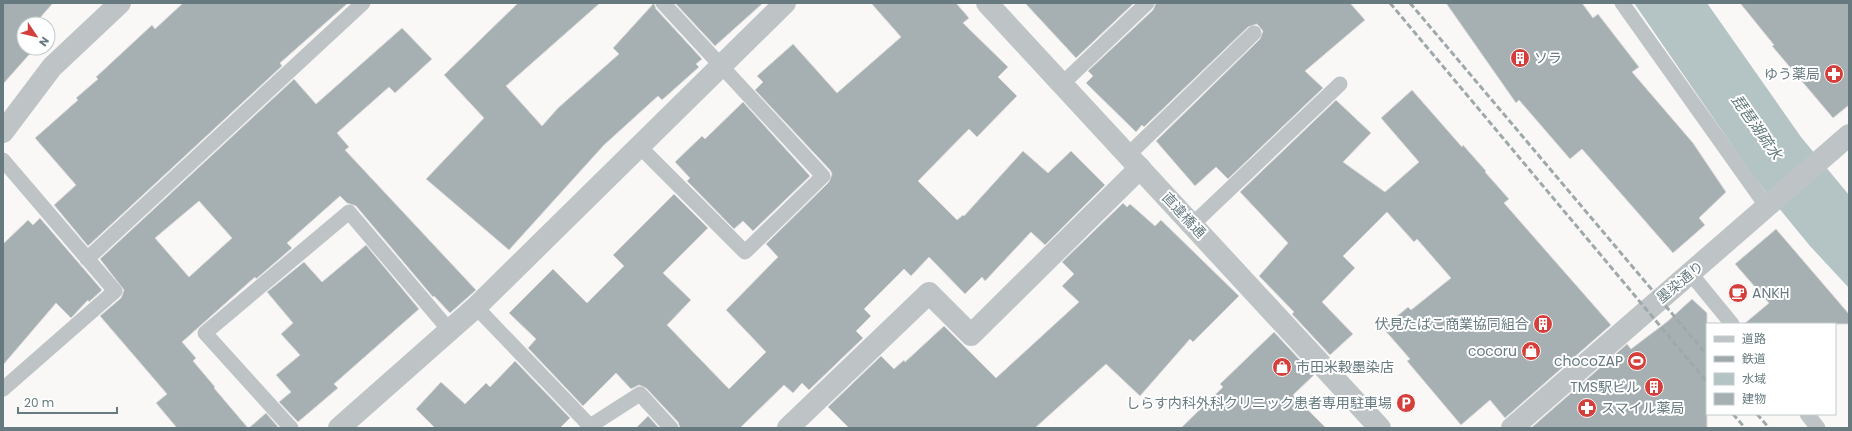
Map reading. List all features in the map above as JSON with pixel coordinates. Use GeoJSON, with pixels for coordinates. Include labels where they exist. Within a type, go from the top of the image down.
{"type":"FeatureCollection","features":[{"type":"Feature","properties":{"kind":"street"},"geometry":{"type":"LineString","coordinates":[[3,132],[52,67],[120,3]]}},
{"type":"Feature","properties":{"kind":"street"},"geometry":{"type":"LineString","coordinates":[[339,428],[476,307],[785,3]]}},
{"type":"Feature","properties":{"kind":"street","name":"直違橋通"},"geometry":{"type":"LineString","coordinates":[[987,3],[1380,428]]}},
{"type":"Feature","properties":{"kind":"street","name":"墨染通り"},"geometry":{"type":"LineString","coordinates":[[1512,428],[1646,310],[1691,274],[1849,135]]}},
{"type":"Feature","properties":{"kind":"street"},"geometry":{"type":"LineString","coordinates":[[788,428],[929,293],[972,335],[1134,162]]}},
{"type":"Feature","properties":{"kind":"lane"},"geometry":{"type":"LineString","coordinates":[[88,259],[363,3]]}},
{"type":"Feature","properties":{"kind":"lane"},"geometry":{"type":"LineString","coordinates":[[639,146],[745,252],[823,176],[663,3]]}},
{"type":"Feature","properties":{"kind":"lane"},"geometry":{"type":"LineString","coordinates":[[1062,84],[1147,3]]}},
{"type":"Feature","properties":{"kind":"lane"},"geometry":{"type":"LineString","coordinates":[[1622,3],[1767,207]]}},
{"type":"Feature","properties":{"kind":"lane"},"geometry":{"type":"LineString","coordinates":[[1134,162],[1254,33]]}},
{"type":"Feature","properties":{"kind":"lane"},"geometry":{"type":"LineString","coordinates":[[1192,225],[1340,84]]}},
{"type":"Feature","properties":{"kind":"lane"},"geometry":{"type":"LineString","coordinates":[[3,160],[115,291],[3,389]]}},
{"type":"Feature","properties":{"kind":"lane"},"geometry":{"type":"LineString","coordinates":[[291,428],[205,333],[349,212],[450,330]]}},
{"type":"Feature","properties":{"kind":"lane"},"geometry":{"type":"LineString","coordinates":[[1691,274],[1731,323]]}},
{"type":"Feature","properties":{"kind":"lane"},"geometry":{"type":"LineString","coordinates":[[476,307],[588,427],[640,394],[671,428]]}},
{"type":"Feature","properties":{"kind":"lane"},"geometry":{"type":"LineString","coordinates":[[1807,415],[1818,428]]}},
{"type":"Feature","properties":{"kind":"water","name":"琵琶湖疏水"},"geometry":{"type":"Polygon","coordinates":[[[1634,3],[1707,3],[1801,137],[1849,195],[1849,288],[1810,246],[1756,180],[1634,3]]]}},
{"type":"Feature","properties":{"kind":"building"},"geometry":{"type":"Polygon","coordinates":[[[3,3],[53,3],[42,16],[16,16],[16,56],[28,56],[3,84],[3,3]]]}},
{"type":"Feature","properties":{"kind":"building"},"geometry":{"type":"Polygon","coordinates":[[[183,3],[348,3],[280,63],[282,66],[88,246],[54,205],[76,185],[35,138],[78,100],[76,98],[98,79],[96,77],[152,25],[155,29],[183,3]]]}},
{"type":"Feature","properties":{"kind":"building"},"geometry":{"type":"Polygon","coordinates":[[[518,3],[600,3],[506,86],[542,126],[558,108],[619,54],[613,48],[654,3],[656,9],[702,59],[696,64],[699,67],[662,100],[658,96],[604,145],[509,250],[426,179],[484,118],[444,75],[518,3]]]}},
{"type":"Feature","properties":{"kind":"building"},"geometry":{"type":"Polygon","coordinates":[[[675,3],[763,3],[715,46],[675,3]]]}},
{"type":"Feature","properties":{"kind":"building"},"geometry":{"type":"Polygon","coordinates":[[[871,3],[956,3],[969,18],[963,23],[1008,67],[998,77],[1017,96],[977,137],[969,129],[918,181],[957,220],[963,215],[964,216],[1023,151],[1048,173],[1071,151],[1105,185],[1045,245],[1031,232],[985,281],[982,277],[965,294],[929,257],[911,276],[904,269],[864,309],[871,316],[856,331],[863,338],[809,390],[802,383],[793,393],[784,385],[740,428],[680,428],[678,422],[646,388],[639,385],[631,389],[616,373],[583,406],[528,348],[536,339],[509,313],[553,269],[587,303],[624,266],[613,255],[674,194],[708,228],[663,273],[691,300],[667,325],[729,389],[766,352],[726,310],[778,257],[766,244],[829,182],[832,174],[830,170],[755,90],[763,82],[757,76],[793,44],[837,93],[901,37],[871,3]]]}},
{"type":"Feature","properties":{"kind":"building"},"geometry":{"type":"Polygon","coordinates":[[[1025,3],[1134,3],[1076,58],[1025,3]]]}},
{"type":"Feature","properties":{"kind":"building"},"geometry":{"type":"Polygon","coordinates":[[[1156,3],[1350,3],[1365,20],[1305,71],[1323,88],[1228,179],[1216,167],[1195,186],[1156,141],[1260,39],[1263,31],[1257,24],[1248,27],[1144,127],[1142,125],[1136,132],[1086,83],[1093,76],[1088,71],[1153,10],[1156,3]]]}},
{"type":"Feature","properties":{"kind":"building"},"geometry":{"type":"Polygon","coordinates":[[[1446,3],[1582,3],[1593,18],[1598,14],[1639,67],[1632,72],[1693,143],[1726,192],[1699,218],[1705,225],[1673,253],[1582,149],[1570,159],[1519,100],[1516,103],[1446,3]]]}},
{"type":"Feature","properties":{"kind":"building"},"geometry":{"type":"Polygon","coordinates":[[[1740,3],[1849,3],[1849,105],[1833,118],[1772,46],[1774,45],[1740,3]]]}},
{"type":"Feature","properties":{"kind":"building"},"geometry":{"type":"Polygon","coordinates":[[[402,28],[432,59],[395,93],[389,87],[337,133],[349,147],[345,150],[476,290],[450,313],[434,296],[433,297],[356,206],[347,203],[340,196],[287,243],[292,248],[256,279],[255,277],[182,342],[196,358],[193,361],[248,428],[177,428],[156,403],[167,394],[100,316],[121,298],[124,290],[100,259],[294,79],[316,104],[402,28]],[[199,201],[155,238],[189,277],[232,238],[199,201]]]}},
{"type":"Feature","properties":{"kind":"building"},"geometry":{"type":"Polygon","coordinates":[[[1412,90],[1462,147],[1463,145],[1486,171],[1485,172],[1509,199],[1504,203],[1611,325],[1505,418],[1490,400],[1461,425],[1407,361],[1410,359],[1383,328],[1408,307],[1411,310],[1451,278],[1417,239],[1414,242],[1387,212],[1343,256],[1355,268],[1322,302],[1353,334],[1330,355],[1292,314],[1294,312],[1259,276],[1288,243],[1240,192],[1336,100],[1371,133],[1343,162],[1385,192],[1419,162],[1381,118],[1412,90]]]}},
{"type":"Feature","properties":{"kind":"building"},"geometry":{"type":"Polygon","coordinates":[[[743,102],[810,176],[753,231],[743,221],[734,229],[687,181],[690,178],[675,162],[702,136],[705,139],[743,102]]]}},
{"type":"Feature","properties":{"kind":"building"},"geometry":{"type":"Polygon","coordinates":[[[1123,203],[1127,207],[1130,204],[1155,226],[1161,220],[1239,296],[1193,342],[1190,339],[1140,396],[1106,364],[1035,428],[849,428],[828,407],[881,356],[894,369],[904,360],[905,362],[944,326],[996,378],[1079,302],[1062,286],[1074,274],[1062,262],[1123,203]]]}},
{"type":"Feature","properties":{"kind":"building"},"geometry":{"type":"Polygon","coordinates":[[[40,218],[102,290],[89,302],[88,300],[71,318],[56,303],[3,365],[3,244],[28,220],[33,225],[40,218]]]}},
{"type":"Feature","properties":{"kind":"building"},"geometry":{"type":"Polygon","coordinates":[[[1776,229],[1849,314],[1849,324],[1745,323],[1769,303],[1735,264],[1776,229]]]}},
{"type":"Feature","properties":{"kind":"building"},"geometry":{"type":"Polygon","coordinates":[[[366,245],[419,309],[334,384],[338,388],[298,422],[279,402],[291,392],[276,375],[300,355],[281,334],[293,323],[267,292],[304,262],[322,282],[366,245]]]}},
{"type":"Feature","properties":{"kind":"building"},"geometry":{"type":"Polygon","coordinates":[[[1692,299],[1707,313],[1707,428],[1531,428],[1627,344],[1631,349],[1668,321],[1692,299]]]}},
{"type":"Feature","properties":{"kind":"building"},"geometry":{"type":"Polygon","coordinates":[[[1274,332],[1314,375],[1293,395],[1326,428],[1181,428],[1223,387],[1220,384],[1274,332]]]}},
{"type":"Feature","properties":{"kind":"building"},"geometry":{"type":"Polygon","coordinates":[[[515,361],[570,418],[560,428],[435,428],[416,409],[441,382],[465,404],[486,383],[490,387],[515,361]]]}},
{"type":"Feature","properties":{"kind":"building"},"geometry":{"type":"Polygon","coordinates":[[[266,413],[279,428],[249,428],[266,413]]]}},
{"type":"Feature","properties":{"kind":"building"},"geometry":{"type":"Polygon","coordinates":[[[648,416],[659,428],[636,428],[648,416]]]}},
{"type":"Feature","properties":{"kind":"railway"},"geometry":{"type":"LineString","coordinates":[[1390,3],[1706,381]]}},
{"type":"Feature","properties":{"kind":"railway"},"geometry":{"type":"LineString","coordinates":[[1410,3],[1706,354]]}},
{"type":"Feature","properties":{"kind":"railway"},"geometry":{"type":"LineString","coordinates":[[1734,415],[1745,428]]}},
{"type":"Feature","properties":{"kind":"railway"},"geometry":{"type":"LineString","coordinates":[[1758,415],[1769,428]]}},
{"type":"Feature","properties":{"kind":"place","name":"ソラ"},"geometry":{"type":"Point","coordinates":[1520,58]}},
{"type":"Feature","properties":{"kind":"place","name":"ゆう薬局"},"geometry":{"type":"Point","coordinates":[1834,74]}},
{"type":"Feature","properties":{"kind":"place","name":"ANKH"},"geometry":{"type":"Point","coordinates":[1738,293]}},
{"type":"Feature","properties":{"kind":"place","name":"伏見たばこ商業協同組合"},"geometry":{"type":"Point","coordinates":[1543,324]}},
{"type":"Feature","properties":{"kind":"place","name":"cocoru"},"geometry":{"type":"Point","coordinates":[1531,351]}},
{"type":"Feature","properties":{"kind":"place","name":"chocoZAP"},"geometry":{"type":"Point","coordinates":[1637,361]}},
{"type":"Feature","properties":{"kind":"place","name":"市田米穀墨染店"},"geometry":{"type":"Point","coordinates":[1282,367]}},
{"type":"Feature","properties":{"kind":"place","name":"TMS駅ビル"},"geometry":{"type":"Point","coordinates":[1654,387]}},
{"type":"Feature","properties":{"kind":"place","name":"しらす内科外科クリニック患者専用駐車場"},"geometry":{"type":"Point","coordinates":[1406,403]}},
{"type":"Feature","properties":{"kind":"place","name":"スマイル薬局"},"geometry":{"type":"Point","coordinates":[1587,408]}}]}
